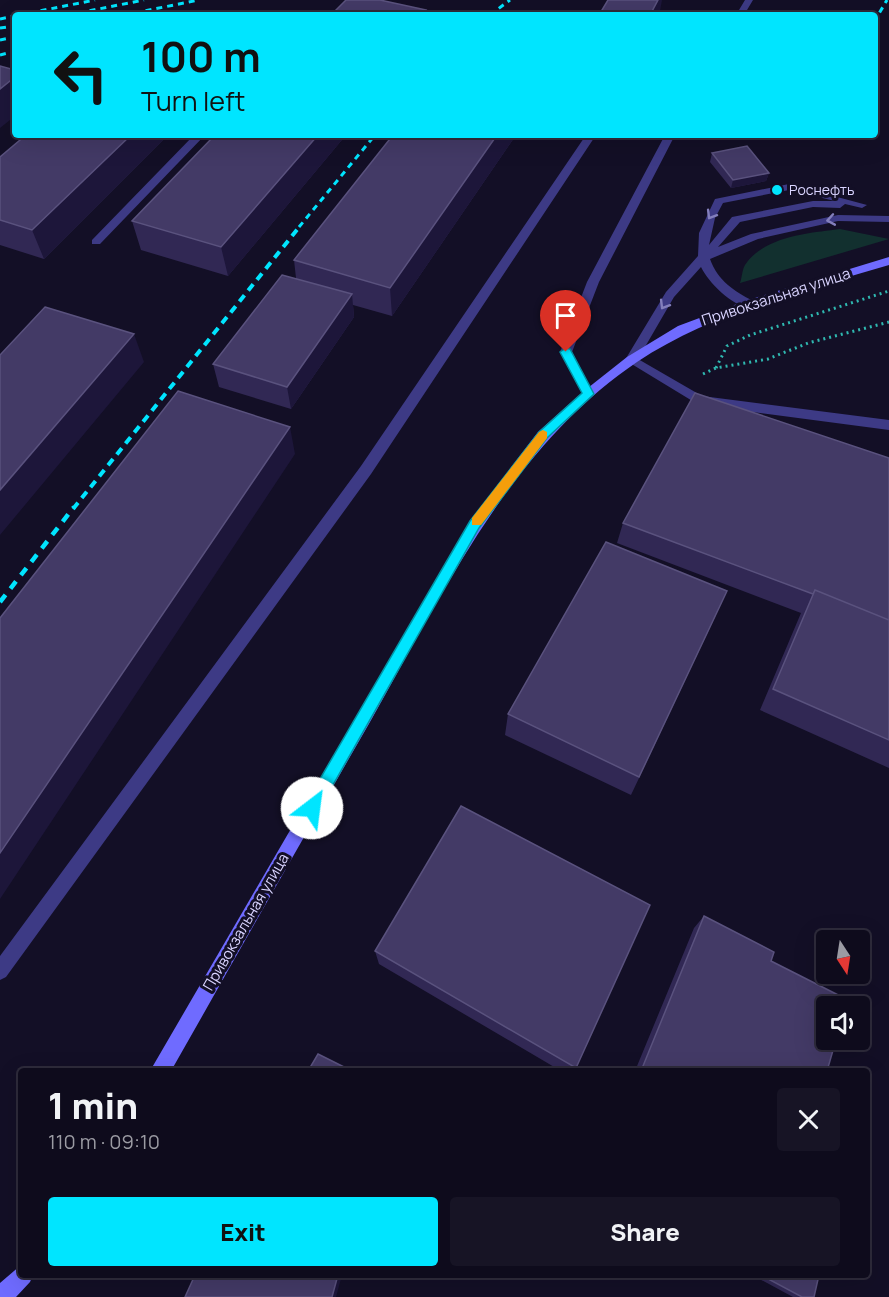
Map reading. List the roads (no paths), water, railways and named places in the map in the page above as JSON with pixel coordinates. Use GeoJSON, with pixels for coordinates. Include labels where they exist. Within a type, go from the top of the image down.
{"type":"FeatureCollection","features":[{"type":"Feature","properties":{"kind":"main road","name":"Привокзальная улица"},"geometry":{"type":"LineString","coordinates":[[162,1068],[474,525],[543,435],[588,394],[631,360],[682,329],[749,304],[889,261]]}},
{"type":"Feature","properties":{"kind":"main road"},"geometry":{"type":"LineString","coordinates":[[1,1297],[20,1278]]}},
{"type":"Feature","properties":{"kind":"lane"},"geometry":{"type":"LineString","coordinates":[[96,242],[197,138]]}},
{"type":"Feature","properties":{"kind":"lane"},"geometry":{"type":"LineString","coordinates":[[0,970],[366,470],[589,138]]}},
{"type":"Feature","properties":{"kind":"lane"},"geometry":{"type":"LineString","coordinates":[[588,394],[566,352],[593,282],[668,138]]}},
{"type":"Feature","properties":{"kind":"lane"},"geometry":{"type":"LineString","coordinates":[[749,304],[725,293],[711,277],[703,258],[705,223],[719,201],[789,187],[889,213]]}},
{"type":"Feature","properties":{"kind":"lane"},"geometry":{"type":"LineString","coordinates":[[754,194],[779,210]]}},
{"type":"Feature","properties":{"kind":"lane"},"geometry":{"type":"LineString","coordinates":[[862,205],[813,204],[736,219],[670,295],[631,360],[699,400],[889,425]]}},
{"type":"Feature","properties":{"kind":"lane"},"geometry":{"type":"LineString","coordinates":[[703,258],[755,236],[838,218],[889,219]]}},
{"type":"Feature","properties":{"kind":"railway"},"geometry":{"type":"LineString","coordinates":[[34,12],[95,0]]}},
{"type":"Feature","properties":{"kind":"railway"},"geometry":{"type":"LineString","coordinates":[[83,12],[144,0]]}},
{"type":"Feature","properties":{"kind":"railway"},"geometry":{"type":"LineString","coordinates":[[139,12],[199,0]]}},
{"type":"Feature","properties":{"kind":"railway"},"geometry":{"type":"LineString","coordinates":[[494,12],[510,0]]}},
{"type":"Feature","properties":{"kind":"railway"},"geometry":{"type":"LineString","coordinates":[[878,15],[887,0]]}},
{"type":"Feature","properties":{"kind":"railway"},"geometry":{"type":"LineString","coordinates":[[0,19],[12,17]]}},
{"type":"Feature","properties":{"kind":"railway"},"geometry":{"type":"LineString","coordinates":[[0,28],[12,26]]}},
{"type":"Feature","properties":{"kind":"railway"},"geometry":{"type":"LineString","coordinates":[[0,40],[12,38]]}},
{"type":"Feature","properties":{"kind":"railway"},"geometry":{"type":"LineString","coordinates":[[0,55],[12,52]]}},
{"type":"Feature","properties":{"kind":"railway"},"geometry":{"type":"LineString","coordinates":[[299,227],[373,138]]}},
{"type":"Feature","properties":{"kind":"railway"},"geometry":{"type":"LineString","coordinates":[[73,509],[300,226]]}},
{"type":"Feature","properties":{"kind":"railway"},"geometry":{"type":"LineString","coordinates":[[0,602],[74,507]]}},
{"type":"Feature","properties":{"kind":"place","name":"Роснефть"},"geometry":{"type":"Point","coordinates":[777,190]}}]}
